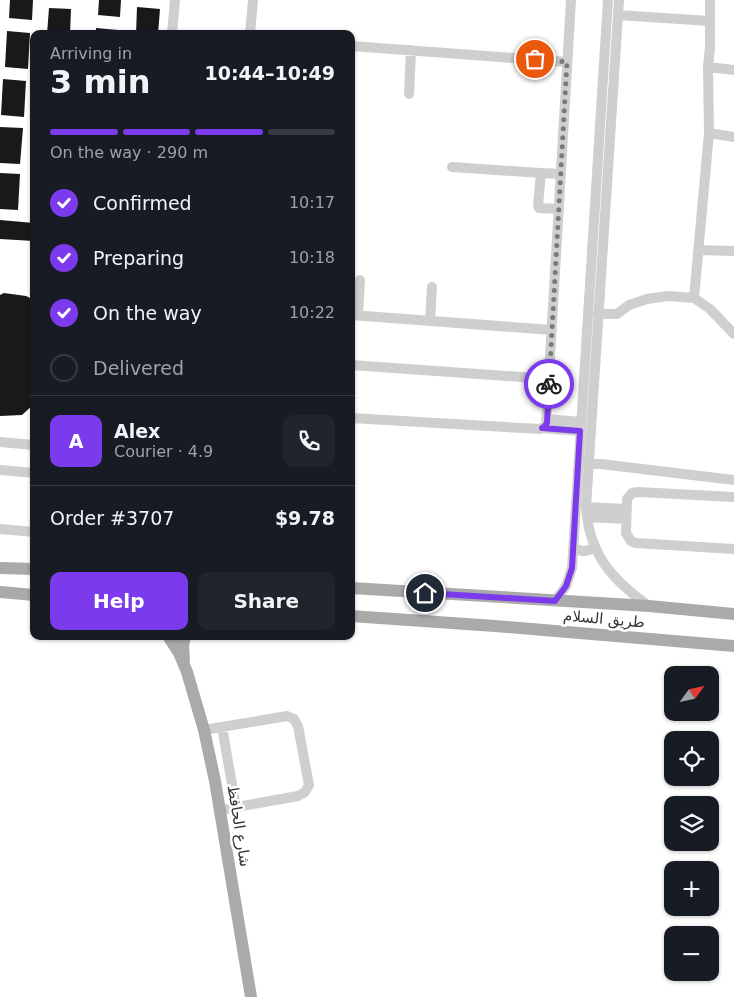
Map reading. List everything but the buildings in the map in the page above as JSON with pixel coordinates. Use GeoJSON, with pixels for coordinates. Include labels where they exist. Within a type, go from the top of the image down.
{"type":"FeatureCollection","features":[{"type":"Feature","properties":{"kind":"main road"},"geometry":{"type":"LineString","coordinates":[[0,568],[30,569]]}},
{"type":"Feature","properties":{"kind":"main road","name":"طريق السلام"},"geometry":{"type":"LineString","coordinates":[[355,588],[649,606],[734,614]]}},
{"type":"Feature","properties":{"kind":"main road"},"geometry":{"type":"LineString","coordinates":[[0,592],[30,595]]}},
{"type":"Feature","properties":{"kind":"main road","name":"طريق السلام"},"geometry":{"type":"LineString","coordinates":[[355,616],[734,646]]}},
{"type":"Feature","properties":{"kind":"main road","name":"شارع الحافظ"},"geometry":{"type":"LineString","coordinates":[[171,640],[184,663],[204,730],[214,773],[251,997]]}},
{"type":"Feature","properties":{"kind":"main road","name":"شارع الحافظ"},"geometry":{"type":"LineString","coordinates":[[184,640],[184,663]]}},
{"type":"Feature","properties":{"kind":"street"},"geometry":{"type":"LineString","coordinates":[[172,30],[175,0]]}},
{"type":"Feature","properties":{"kind":"street"},"geometry":{"type":"LineString","coordinates":[[250,30],[253,0]]}},
{"type":"Feature","properties":{"kind":"street"},"geometry":{"type":"LineString","coordinates":[[545,424],[571,0]]}},
{"type":"Feature","properties":{"kind":"street"},"geometry":{"type":"LineString","coordinates":[[608,0],[580,427],[584,462],[586,512],[594,546],[612,574],[629,592],[649,606]]}},
{"type":"Feature","properties":{"kind":"street"},"geometry":{"type":"LineString","coordinates":[[555,601],[566,586],[572,568],[584,462],[598,314],[619,0]]}},
{"type":"Feature","properties":{"kind":"street"},"geometry":{"type":"LineString","coordinates":[[694,298],[709,133],[710,0]]}},
{"type":"Feature","properties":{"kind":"street"},"geometry":{"type":"LineString","coordinates":[[618,15],[710,21]]}},
{"type":"Feature","properties":{"kind":"street"},"geometry":{"type":"LineString","coordinates":[[355,46],[567,62]]}},
{"type":"Feature","properties":{"kind":"street"},"geometry":{"type":"LineString","coordinates":[[409,94],[411,50]]}},
{"type":"Feature","properties":{"kind":"street"},"geometry":{"type":"LineString","coordinates":[[708,68],[734,70]]}},
{"type":"Feature","properties":{"kind":"street"},"geometry":{"type":"LineString","coordinates":[[709,133],[734,137]]}},
{"type":"Feature","properties":{"kind":"street"},"geometry":{"type":"LineString","coordinates":[[452,167],[561,174]]}},
{"type":"Feature","properties":{"kind":"street"},"geometry":{"type":"LineString","coordinates":[[541,173],[538,207],[559,208]]}},
{"type":"Feature","properties":{"kind":"street"},"geometry":{"type":"LineString","coordinates":[[699,250],[734,252]]}},
{"type":"Feature","properties":{"kind":"street"},"geometry":{"type":"LineString","coordinates":[[360,280],[355,315],[552,330]]}},
{"type":"Feature","properties":{"kind":"street"},"geometry":{"type":"LineString","coordinates":[[430,321],[432,287]]}},
{"type":"Feature","properties":{"kind":"street"},"geometry":{"type":"LineString","coordinates":[[598,314],[617,314],[629,305],[647,299],[668,296],[694,298],[710,309],[734,334]]}},
{"type":"Feature","properties":{"kind":"street"},"geometry":{"type":"LineString","coordinates":[[355,365],[549,378]]}},
{"type":"Feature","properties":{"kind":"street"},"geometry":{"type":"LineString","coordinates":[[355,418],[545,424],[580,427]]}},
{"type":"Feature","properties":{"kind":"street"},"geometry":{"type":"LineString","coordinates":[[0,442],[30,445]]}},
{"type":"Feature","properties":{"kind":"street"},"geometry":{"type":"LineString","coordinates":[[584,462],[734,480]]}},
{"type":"Feature","properties":{"kind":"street"},"geometry":{"type":"LineString","coordinates":[[0,470],[30,473]]}},
{"type":"Feature","properties":{"kind":"street"},"geometry":{"type":"LineString","coordinates":[[734,497],[635,492],[626,499],[626,536],[633,542],[734,549]]}},
{"type":"Feature","properties":{"kind":"street"},"geometry":{"type":"LineString","coordinates":[[586,512],[626,514]]}},
{"type":"Feature","properties":{"kind":"street"},"geometry":{"type":"LineString","coordinates":[[0,530],[30,532]]}},
{"type":"Feature","properties":{"kind":"street"},"geometry":{"type":"LineString","coordinates":[[574,547],[588,551],[594,546]]}},
{"type":"Feature","properties":{"kind":"street"},"geometry":{"type":"LineString","coordinates":[[204,730],[284,716],[294,719],[298,726],[308,789],[302,795],[220,810]]}},
{"type":"Feature","properties":{"kind":"street"},"geometry":{"type":"LineString","coordinates":[[222,727],[236,807]]}},
{"type":"Feature","properties":{"kind":"way so far"},"geometry":{"type":"LineString","coordinates":[[535,59],[567,62],[549,384]]}},
{"type":"Feature","properties":{"kind":"route"},"geometry":{"type":"LineString","coordinates":[[425,593],[555,601],[566,586],[572,568],[574,547],[580,431],[542,428],[547,423],[549,384]]}}]}
